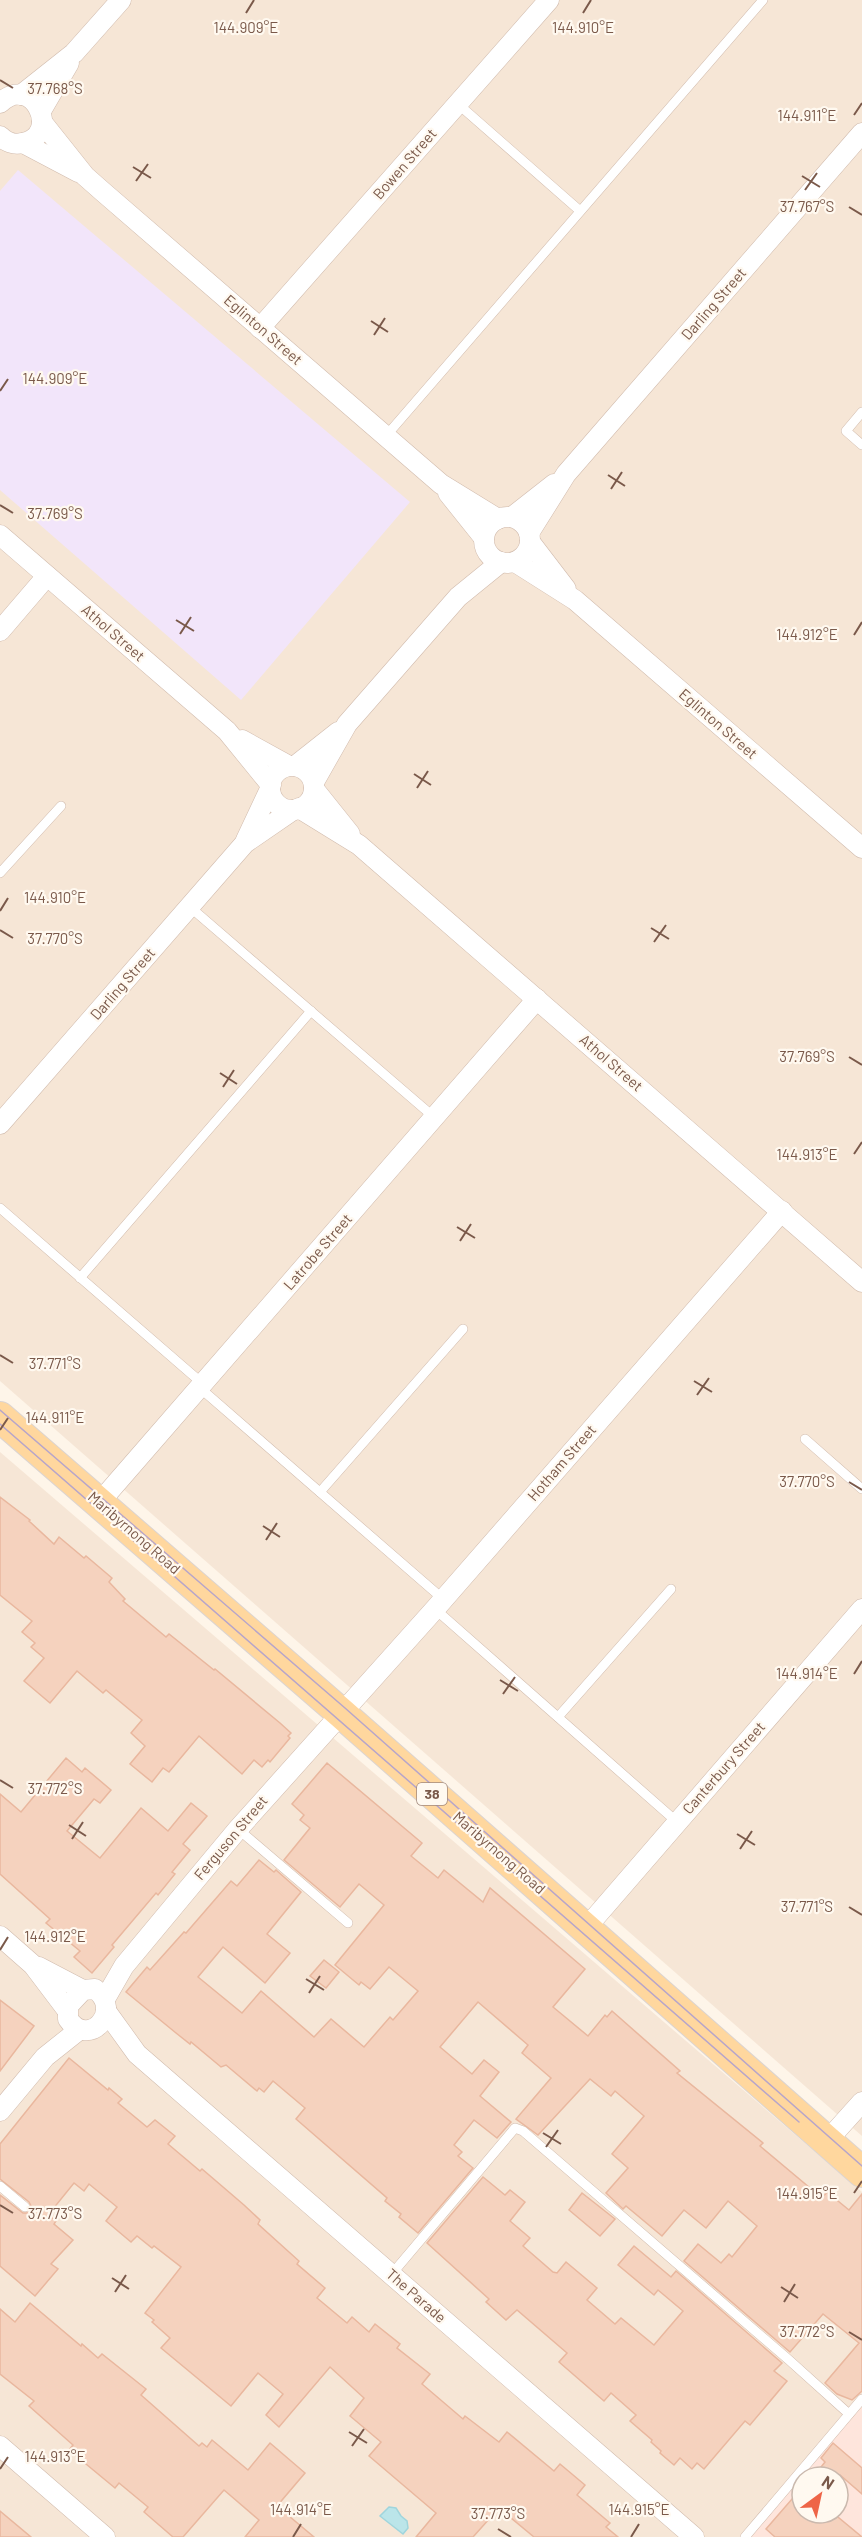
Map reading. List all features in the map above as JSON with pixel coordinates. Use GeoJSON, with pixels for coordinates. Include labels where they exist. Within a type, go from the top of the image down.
{"type":"FeatureCollection","features":[{"type":"Feature","properties":{"kind":"main road","name":"Maribyrnong Road"},"geometry":{"type":"LineString","coordinates":[[0,1417],[341,1713],[862,2172]]}},
{"type":"Feature","properties":{"kind":"street"},"geometry":{"type":"LineString","coordinates":[[8,143],[36,135],[42,116],[74,53],[121,0]]}},
{"type":"Feature","properties":{"kind":"street","name":"Bowen Street"},"geometry":{"type":"LineString","coordinates":[[260,328],[549,0]]}},
{"type":"Feature","properties":{"kind":"street"},"geometry":{"type":"LineString","coordinates":[[8,96],[74,53]]}},
{"type":"Feature","properties":{"kind":"street","name":"Eglinton Street"},"geometry":{"type":"LineString","coordinates":[[8,96],[33,100],[86,176],[441,484],[485,543]]}},
{"type":"Feature","properties":{"kind":"street","name":"Darling Street"},"geometry":{"type":"LineString","coordinates":[[530,538],[566,474],[862,133]]}},
{"type":"Feature","properties":{"kind":"street","name":"Eglinton Street"},"geometry":{"type":"LineString","coordinates":[[8,143],[86,176]]}},
{"type":"Feature","properties":{"kind":"street","name":"Darling Street"},"geometry":{"type":"LineString","coordinates":[[505,518],[566,474]]}},
{"type":"Feature","properties":{"kind":"street","name":"Eglinton Street"},"geometry":{"type":"LineString","coordinates":[[441,484],[505,518]]}},
{"type":"Feature","properties":{"kind":"street"},"geometry":{"type":"LineString","coordinates":[[347,724],[314,786],[310,801],[296,809],[280,806],[275,801],[270,787],[276,772],[292,766],[347,724],[458,597],[508,562],[525,554],[530,538],[520,520],[505,518],[488,527],[485,543],[458,597]]}},
{"type":"Feature","properties":{"kind":"street","name":"Athol Street"},"geometry":{"type":"LineString","coordinates":[[0,535],[227,731],[270,787]]}},
{"type":"Feature","properties":{"kind":"street","name":"Eglinton Street"},"geometry":{"type":"LineString","coordinates":[[530,538],[575,600]]}},
{"type":"Feature","properties":{"kind":"street"},"geometry":{"type":"LineString","coordinates":[[485,543],[494,559],[508,562]]}},
{"type":"Feature","properties":{"kind":"street","name":"Eglinton Street"},"geometry":{"type":"LineString","coordinates":[[508,562],[575,600],[862,848]]}},
{"type":"Feature","properties":{"kind":"street"},"geometry":{"type":"LineString","coordinates":[[0,631],[47,576]]}},
{"type":"Feature","properties":{"kind":"street","name":"Athol Street"},"geometry":{"type":"LineString","coordinates":[[227,731],[292,766]]}},
{"type":"Feature","properties":{"kind":"street"},"geometry":{"type":"LineString","coordinates":[[292,766],[307,771],[314,786]]}},
{"type":"Feature","properties":{"kind":"street","name":"Athol Street"},"geometry":{"type":"LineString","coordinates":[[314,786],[359,845]]}},
{"type":"Feature","properties":{"kind":"street","name":"Darling Street"},"geometry":{"type":"LineString","coordinates":[[245,843],[270,787]]}},
{"type":"Feature","properties":{"kind":"street","name":"Darling Street"},"geometry":{"type":"LineString","coordinates":[[0,1124],[245,843],[296,809]]}},
{"type":"Feature","properties":{"kind":"street","name":"Athol Street"},"geometry":{"type":"LineString","coordinates":[[296,809],[359,845],[862,1282]]}},
{"type":"Feature","properties":{"kind":"street","name":"Latrobe Street"},"geometry":{"type":"LineString","coordinates":[[99,1503],[537,999]]}},
{"type":"Feature","properties":{"kind":"street","name":"Hotham Street"},"geometry":{"type":"LineString","coordinates":[[341,1713],[782,1211]]}},
{"type":"Feature","properties":{"kind":"street","name":"Canterbury Street"},"geometry":{"type":"LineString","coordinates":[[586,1928],[862,1609]]}},
{"type":"Feature","properties":{"kind":"street","name":"Ferguson Street"},"geometry":{"type":"LineString","coordinates":[[97,1997],[238,1829],[341,1713]]}},
{"type":"Feature","properties":{"kind":"street","name":"The Parade"},"geometry":{"type":"LineString","coordinates":[[0,1936],[33,1965],[76,2022],[137,2054],[694,2537]]}},
{"type":"Feature","properties":{"kind":"street","name":"The Parade"},"geometry":{"type":"LineString","coordinates":[[33,1965],[97,1997],[137,2054]]}},
{"type":"Feature","properties":{"kind":"street"},"geometry":{"type":"LineString","coordinates":[[0,2111],[76,2022],[75,1996],[97,1997],[99,2024],[76,2022]]}},
{"type":"Feature","properties":{"kind":"street"},"geometry":{"type":"LineString","coordinates":[[826,2141],[862,2102]]}},
{"type":"Feature","properties":{"kind":"street"},"geometry":{"type":"LineString","coordinates":[[0,2446],[105,2537]]}},
{"type":"Feature","properties":{"kind":"lane"},"geometry":{"type":"LineString","coordinates":[[386,436],[579,210],[763,0]]}},
{"type":"Feature","properties":{"kind":"lane"},"geometry":{"type":"LineString","coordinates":[[458,104],[579,210]]}},
{"type":"Feature","properties":{"kind":"lane"},"geometry":{"type":"LineString","coordinates":[[862,412],[846,431],[862,445]]}},
{"type":"Feature","properties":{"kind":"lane"},"geometry":{"type":"LineString","coordinates":[[0,873],[61,806]]}},
{"type":"Feature","properties":{"kind":"lane"},"geometry":{"type":"LineString","coordinates":[[190,907],[435,1118]]}},
{"type":"Feature","properties":{"kind":"lane"},"geometry":{"type":"LineString","coordinates":[[80,1278],[311,1011]]}},
{"type":"Feature","properties":{"kind":"lane"},"geometry":{"type":"LineString","coordinates":[[0,1208],[320,1492],[558,1718],[677,1822]]}},
{"type":"Feature","properties":{"kind":"lane"},"geometry":{"type":"LineString","coordinates":[[320,1492],[463,1329]]}},
{"type":"Feature","properties":{"kind":"lane"},"geometry":{"type":"LineString","coordinates":[[805,1439],[862,1489]]}},
{"type":"Feature","properties":{"kind":"lane"},"geometry":{"type":"LineString","coordinates":[[558,1718],[671,1589]]}},
{"type":"Feature","properties":{"kind":"lane"},"geometry":{"type":"LineString","coordinates":[[238,1829],[348,1923]]}},
{"type":"Feature","properties":{"kind":"lane"},"geometry":{"type":"LineString","coordinates":[[391,2275],[515,2128],[523,2131],[849,2414]]}},
{"type":"Feature","properties":{"kind":"lane"},"geometry":{"type":"LineString","coordinates":[[0,2186],[24,2207]]}},
{"type":"Feature","properties":{"kind":"lane"},"geometry":{"type":"LineString","coordinates":[[745,2537],[862,2399]]}},
{"type":"Feature","properties":{"kind":"shaded area"},"geometry":{"type":"Polygon","coordinates":[[[0,0],[862,0],[862,2136],[0,1381],[0,0]]]}},
{"type":"Feature","properties":{"kind":"shaded area"},"geometry":{"type":"Polygon","coordinates":[[[18,170],[410,502],[241,700],[0,490],[0,191],[18,170]]]}},
{"type":"Feature","properties":{"kind":"shaded area"},"geometry":{"type":"Polygon","coordinates":[[[0,1452],[862,2192],[862,2397],[804,2465],[790,2465],[790,2482],[743,2537],[0,2537],[0,1452]]]}},
{"type":"Feature","properties":{"kind":"shaded area"},"geometry":{"type":"Polygon","coordinates":[[[862,2397],[862,2537],[743,2537],[790,2482],[790,2525],[850,2525],[850,2465],[804,2465],[862,2397]]]}},
{"type":"Feature","properties":{"kind":"water"},"geometry":{"type":"Polygon","coordinates":[[[389,2507],[396,2508],[407,2521],[408,2528],[403,2534],[380,2516],[389,2507]]]}},
{"type":"Feature","properties":{"kind":"building"},"geometry":{"type":"Polygon","coordinates":[[[0,1497],[30,1520],[54,1544],[59,1537],[84,1558],[86,1556],[112,1578],[109,1582],[125,1599],[123,1601],[166,1637],[169,1634],[215,1669],[291,1733],[288,1736],[290,1738],[270,1762],[268,1760],[262,1767],[254,1760],[242,1774],[199,1736],[169,1772],[163,1768],[152,1782],[130,1764],[145,1746],[131,1733],[142,1720],[106,1690],[103,1693],[77,1671],[50,1703],[24,1681],[44,1658],[31,1647],[35,1643],[22,1632],[32,1621],[0,1595],[0,1497]]]}},
{"type":"Feature","properties":{"kind":"building"},"geometry":{"type":"Polygon","coordinates":[[[66,1758],[82,1772],[85,1768],[111,1790],[100,1803],[94,1799],[67,1831],[100,1858],[141,1808],[168,1831],[191,1803],[207,1816],[183,1844],[190,1850],[172,1872],[175,1874],[112,1945],[114,1947],[92,1973],[74,1957],[80,1951],[46,1923],[50,1919],[0,1874],[0,1794],[21,1812],[66,1758]]]}},
{"type":"Feature","properties":{"kind":"building"},"geometry":{"type":"Polygon","coordinates":[[[327,1763],[422,1843],[411,1856],[438,1878],[444,1870],[483,1902],[490,1888],[585,1969],[553,2007],[588,2036],[605,2015],[607,2017],[612,2011],[680,2071],[677,2073],[763,2143],[760,2146],[822,2198],[827,2192],[849,2210],[862,2194],[862,2391],[852,2400],[837,2394],[825,2383],[859,2343],[823,2314],[790,2352],[684,2261],[698,2244],[721,2263],[729,2254],[732,2257],[757,2226],[728,2201],[706,2228],[684,2210],[662,2236],[626,2206],[623,2209],[606,2193],[628,2168],[612,2154],[644,2116],[615,2091],[611,2096],[590,2079],[538,2135],[516,2119],[551,2078],[522,2053],[528,2045],[478,2002],[440,2047],[472,2074],[484,2060],[499,2072],[480,2096],[511,2122],[497,2138],[474,2120],[454,2145],[462,2152],[458,2156],[473,2168],[418,2233],[399,2217],[401,2214],[385,2201],[387,2198],[296,2119],[305,2108],[273,2081],[264,2092],[259,2088],[257,2091],[226,2065],[221,2067],[191,2042],[190,2044],[126,1992],[147,1967],[150,1970],[184,1932],[186,1933],[231,1881],[237,1886],[259,1860],[274,1872],[276,1870],[301,1892],[267,1934],[290,1953],[265,1983],[223,1947],[198,1977],[242,2013],[261,1991],[314,2037],[331,2019],[364,2047],[390,2017],[393,2020],[418,1991],[389,1967],[370,1989],[361,1982],[359,1985],[335,1965],[384,1905],[359,1884],[340,1907],[284,1860],[310,1828],[300,1820],[304,1815],[292,1804],[327,1763]]]}},
{"type":"Feature","properties":{"kind":"building"},"geometry":{"type":"Polygon","coordinates":[[[324,1960],[339,1972],[326,1988],[310,1976],[324,1960]]]}},
{"type":"Feature","properties":{"kind":"building"},"geometry":{"type":"Polygon","coordinates":[[[0,2000],[34,2026],[0,2071],[0,2000]]]}},
{"type":"Feature","properties":{"kind":"building"},"geometry":{"type":"Polygon","coordinates":[[[69,2058],[122,2099],[118,2103],[147,2127],[155,2120],[175,2136],[168,2144],[244,2205],[260,2220],[258,2224],[299,2261],[297,2264],[325,2288],[317,2298],[347,2323],[352,2317],[369,2332],[375,2324],[400,2344],[397,2348],[430,2374],[422,2384],[463,2419],[465,2416],[499,2442],[507,2432],[554,2471],[560,2464],[585,2485],[577,2495],[610,2523],[606,2527],[618,2537],[534,2537],[499,2508],[473,2537],[416,2537],[436,2513],[369,2456],[381,2442],[350,2416],[364,2398],[330,2367],[279,2427],[266,2415],[283,2394],[258,2373],[231,2406],[161,2348],[170,2338],[145,2313],[181,2267],[137,2236],[131,2242],[106,2221],[117,2207],[89,2184],[84,2191],[74,2183],[48,2215],[56,2221],[54,2224],[73,2240],[51,2264],[58,2269],[35,2296],[0,2266],[0,2195],[23,2213],[28,2213],[32,2208],[29,2202],[0,2179],[0,2144],[69,2058]]]}},
{"type":"Feature","properties":{"kind":"building"},"geometry":{"type":"Polygon","coordinates":[[[483,2177],[505,2195],[510,2190],[525,2202],[510,2221],[530,2238],[523,2246],[553,2272],[557,2273],[566,2262],[597,2288],[587,2300],[615,2324],[621,2318],[654,2345],[683,2311],[658,2290],[654,2295],[618,2265],[634,2246],[671,2277],[676,2271],[782,2363],[774,2371],[787,2381],[750,2425],[745,2421],[704,2469],[697,2463],[692,2469],[680,2458],[674,2465],[660,2453],[661,2451],[651,2442],[652,2440],[630,2421],[636,2415],[611,2393],[604,2401],[559,2362],[567,2353],[517,2310],[506,2320],[486,2302],[489,2299],[427,2243],[483,2177]]]}},
{"type":"Feature","properties":{"kind":"building"},"geometry":{"type":"Polygon","coordinates":[[[582,2193],[615,2219],[600,2236],[569,2210],[582,2193]]]}},
{"type":"Feature","properties":{"kind":"building"},"geometry":{"type":"Polygon","coordinates":[[[30,2303],[81,2346],[82,2344],[98,2358],[102,2354],[146,2389],[141,2395],[199,2446],[202,2443],[207,2447],[212,2440],[248,2470],[270,2443],[305,2473],[277,2506],[314,2537],[245,2537],[259,2520],[224,2490],[183,2537],[173,2537],[144,2512],[148,2507],[119,2483],[115,2488],[69,2450],[73,2445],[29,2406],[34,2401],[0,2374],[0,2309],[15,2322],[30,2303]]]}},
{"type":"Feature","properties":{"kind":"building"},"geometry":{"type":"Polygon","coordinates":[[[833,2443],[862,2468],[862,2494],[850,2484],[850,2465],[823,2465],[825,2462],[821,2458],[833,2443]]]}},
{"type":"Feature","properties":{"kind":"building"},"geometry":{"type":"Polygon","coordinates":[[[790,2501],[790,2525],[848,2525],[862,2537],[775,2537],[766,2529],[790,2501]]]}},
{"type":"Feature","properties":{"kind":"building"},"geometry":{"type":"Polygon","coordinates":[[[0,2511],[31,2537],[0,2537],[0,2511]]]}},
{"type":"Feature","properties":{"kind":"tram line"},"geometry":{"type":"LineString","coordinates":[[0,1410],[345,1708],[862,2166]]}},
{"type":"Feature","properties":{"kind":"tram line"},"geometry":{"type":"LineString","coordinates":[[0,1424],[799,2122]]}}]}
